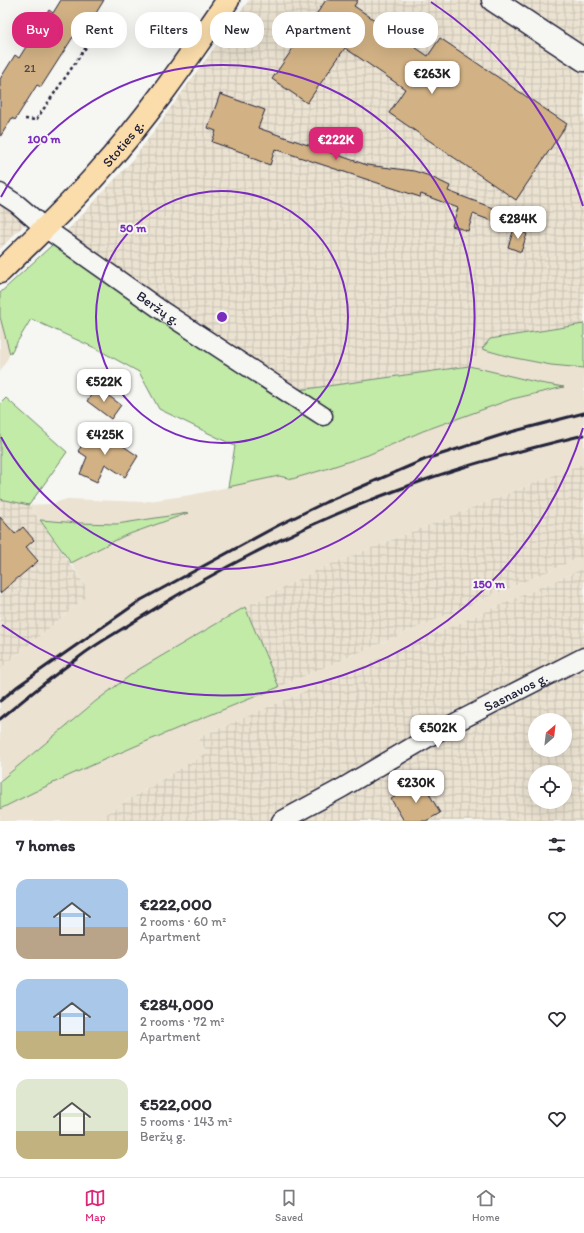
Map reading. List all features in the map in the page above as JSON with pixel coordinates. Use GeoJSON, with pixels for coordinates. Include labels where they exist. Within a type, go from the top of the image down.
{"type":"FeatureCollection","features":[{"type":"Feature","properties":{"kind":"main road","name":"Stoties g."},"geometry":{"type":"LineString","coordinates":[[0,272],[97,175],[129,137],[194,50],[228,0]]}},
{"type":"Feature","properties":{"kind":"street"},"geometry":{"type":"LineString","coordinates":[[493,0],[584,60]]}},
{"type":"Feature","properties":{"kind":"street","name":"Beržų g."},"geometry":{"type":"LineString","coordinates":[[0,193],[17,204],[45,228],[164,312],[322,416]]}},
{"type":"Feature","properties":{"kind":"street","name":"Sasnavos g."},"geometry":{"type":"LineString","coordinates":[[281,821],[342,788],[441,730],[584,657]]}},
{"type":"Feature","properties":{"kind":"path"},"geometry":{"type":"LineString","coordinates":[[25,119],[36,120],[86,48]]}},
{"type":"Feature","properties":{"kind":"shaded area"},"geometry":{"type":"Polygon","coordinates":[[[249,0],[584,0],[584,324],[490,339],[469,366],[292,391],[63,235],[132,161],[214,48],[264,48],[264,12],[240,12],[249,0]]]}},
{"type":"Feature","properties":{"kind":"shaded area"},"geometry":{"type":"Polygon","coordinates":[[[0,193],[17,204],[24,225],[0,249],[0,193]]]}},
{"type":"Feature","properties":{"kind":"shaded area"},"geometry":{"type":"Polygon","coordinates":[[[0,317],[10,354],[0,372],[0,317]]]}},
{"type":"Feature","properties":{"kind":"shaded area"},"geometry":{"type":"Polygon","coordinates":[[[482,349],[510,357],[551,365],[584,368],[584,463],[319,569],[245,607],[136,671],[96,701],[0,781],[0,669],[85,598],[85,585],[71,563],[124,536],[184,514],[117,524],[78,523],[40,520],[29,505],[52,504],[67,499],[142,502],[191,495],[279,476],[292,479],[368,455],[423,431],[512,399],[562,387],[469,366],[482,349]]]}},
{"type":"Feature","properties":{"kind":"shaded area"},"geometry":{"type":"Polygon","coordinates":[[[584,463],[584,556],[279,687],[245,607],[319,569],[584,463]]]}},
{"type":"Feature","properties":{"kind":"shaded area"},"geometry":{"type":"Polygon","coordinates":[[[0,499],[29,505],[85,585],[85,598],[0,669],[0,499]]]}},
{"type":"Feature","properties":{"kind":"shaded area"},"geometry":{"type":"Polygon","coordinates":[[[584,556],[584,568],[198,738],[207,752],[94,821],[0,821],[0,809],[38,789],[126,749],[279,687],[584,556]]]}},
{"type":"Feature","properties":{"kind":"shaded area"},"geometry":{"type":"Polygon","coordinates":[[[584,568],[584,821],[94,821],[207,752],[198,738],[584,568]]]}},
{"type":"Feature","properties":{"kind":"green space"},"geometry":{"type":"Polygon","coordinates":[[[63,235],[292,391],[469,366],[540,383],[564,387],[512,399],[423,431],[368,455],[326,469],[292,479],[279,476],[228,487],[235,446],[159,409],[139,372],[95,348],[31,319],[10,354],[0,317],[0,293],[63,235]]]}},
{"type":"Feature","properties":{"kind":"green space"},"geometry":{"type":"Polygon","coordinates":[[[584,324],[584,368],[551,365],[510,357],[482,349],[490,339],[584,324]]]}},
{"type":"Feature","properties":{"kind":"green space"},"geometry":{"type":"Polygon","coordinates":[[[6,398],[67,452],[29,505],[0,499],[0,404],[6,398]]]}},
{"type":"Feature","properties":{"kind":"green space"},"geometry":{"type":"Polygon","coordinates":[[[188,513],[124,536],[71,563],[40,520],[117,524],[188,513]]]}},
{"type":"Feature","properties":{"kind":"green space"},"geometry":{"type":"Polygon","coordinates":[[[245,607],[279,687],[103,760],[0,809],[0,781],[96,701],[136,671],[245,607]]]}},
{"type":"Feature","properties":{"kind":"building"},"geometry":{"type":"Polygon","coordinates":[[[61,0],[104,0],[97,12],[71,12],[71,40],[41,87],[37,85],[15,120],[12,118],[0,137],[0,79],[15,55],[19,58],[25,48],[63,48],[63,12],[54,12],[61,0]]]}},
{"type":"Feature","properties":{"kind":"building"},"geometry":{"type":"Polygon","coordinates":[[[326,0],[358,0],[354,6],[363,12],[318,12],[326,0]]]}},
{"type":"Feature","properties":{"kind":"building"},"geometry":{"type":"Polygon","coordinates":[[[365,13],[373,19],[373,48],[416,48],[428,56],[433,48],[438,48],[438,41],[440,38],[567,124],[516,200],[389,113],[405,89],[345,48],[365,48],[365,13]]]}},
{"type":"Feature","properties":{"kind":"building"},"geometry":{"type":"Polygon","coordinates":[[[293,48],[345,48],[307,103],[272,79],[293,48]]]}},
{"type":"Feature","properties":{"kind":"building"},"geometry":{"type":"Polygon","coordinates":[[[220,94],[265,110],[258,128],[367,165],[414,171],[427,175],[450,186],[448,191],[519,218],[514,229],[473,214],[468,231],[452,226],[458,208],[421,194],[420,197],[275,149],[270,165],[249,157],[250,155],[212,142],[216,131],[208,128],[220,94]]]}},
{"type":"Feature","properties":{"kind":"building"},"geometry":{"type":"Polygon","coordinates":[[[514,229],[527,234],[521,252],[508,247],[514,229]]]}},
{"type":"Feature","properties":{"kind":"building"},"geometry":{"type":"Polygon","coordinates":[[[97,387],[121,405],[111,419],[87,401],[97,387]]]}},
{"type":"Feature","properties":{"kind":"building"},"geometry":{"type":"Polygon","coordinates":[[[95,427],[138,456],[125,477],[105,464],[97,482],[80,474],[87,457],[78,451],[95,427]]]}},
{"type":"Feature","properties":{"kind":"building"},"geometry":{"type":"Polygon","coordinates":[[[0,517],[15,534],[23,527],[34,540],[26,547],[38,561],[0,593],[0,517]]]}},
{"type":"Feature","properties":{"kind":"building"},"geometry":{"type":"Polygon","coordinates":[[[422,781],[440,813],[426,821],[404,821],[391,799],[422,781]]]}},
{"type":"Feature","properties":{"kind":"railway"},"geometry":{"type":"LineString","coordinates":[[0,701],[18,686],[141,600],[279,525],[326,502],[426,459],[511,432],[584,413]]}},
{"type":"Feature","properties":{"kind":"railway"},"geometry":{"type":"LineString","coordinates":[[0,719],[97,644],[200,582],[236,562],[309,526],[422,481],[503,456],[584,435]]}}]}
